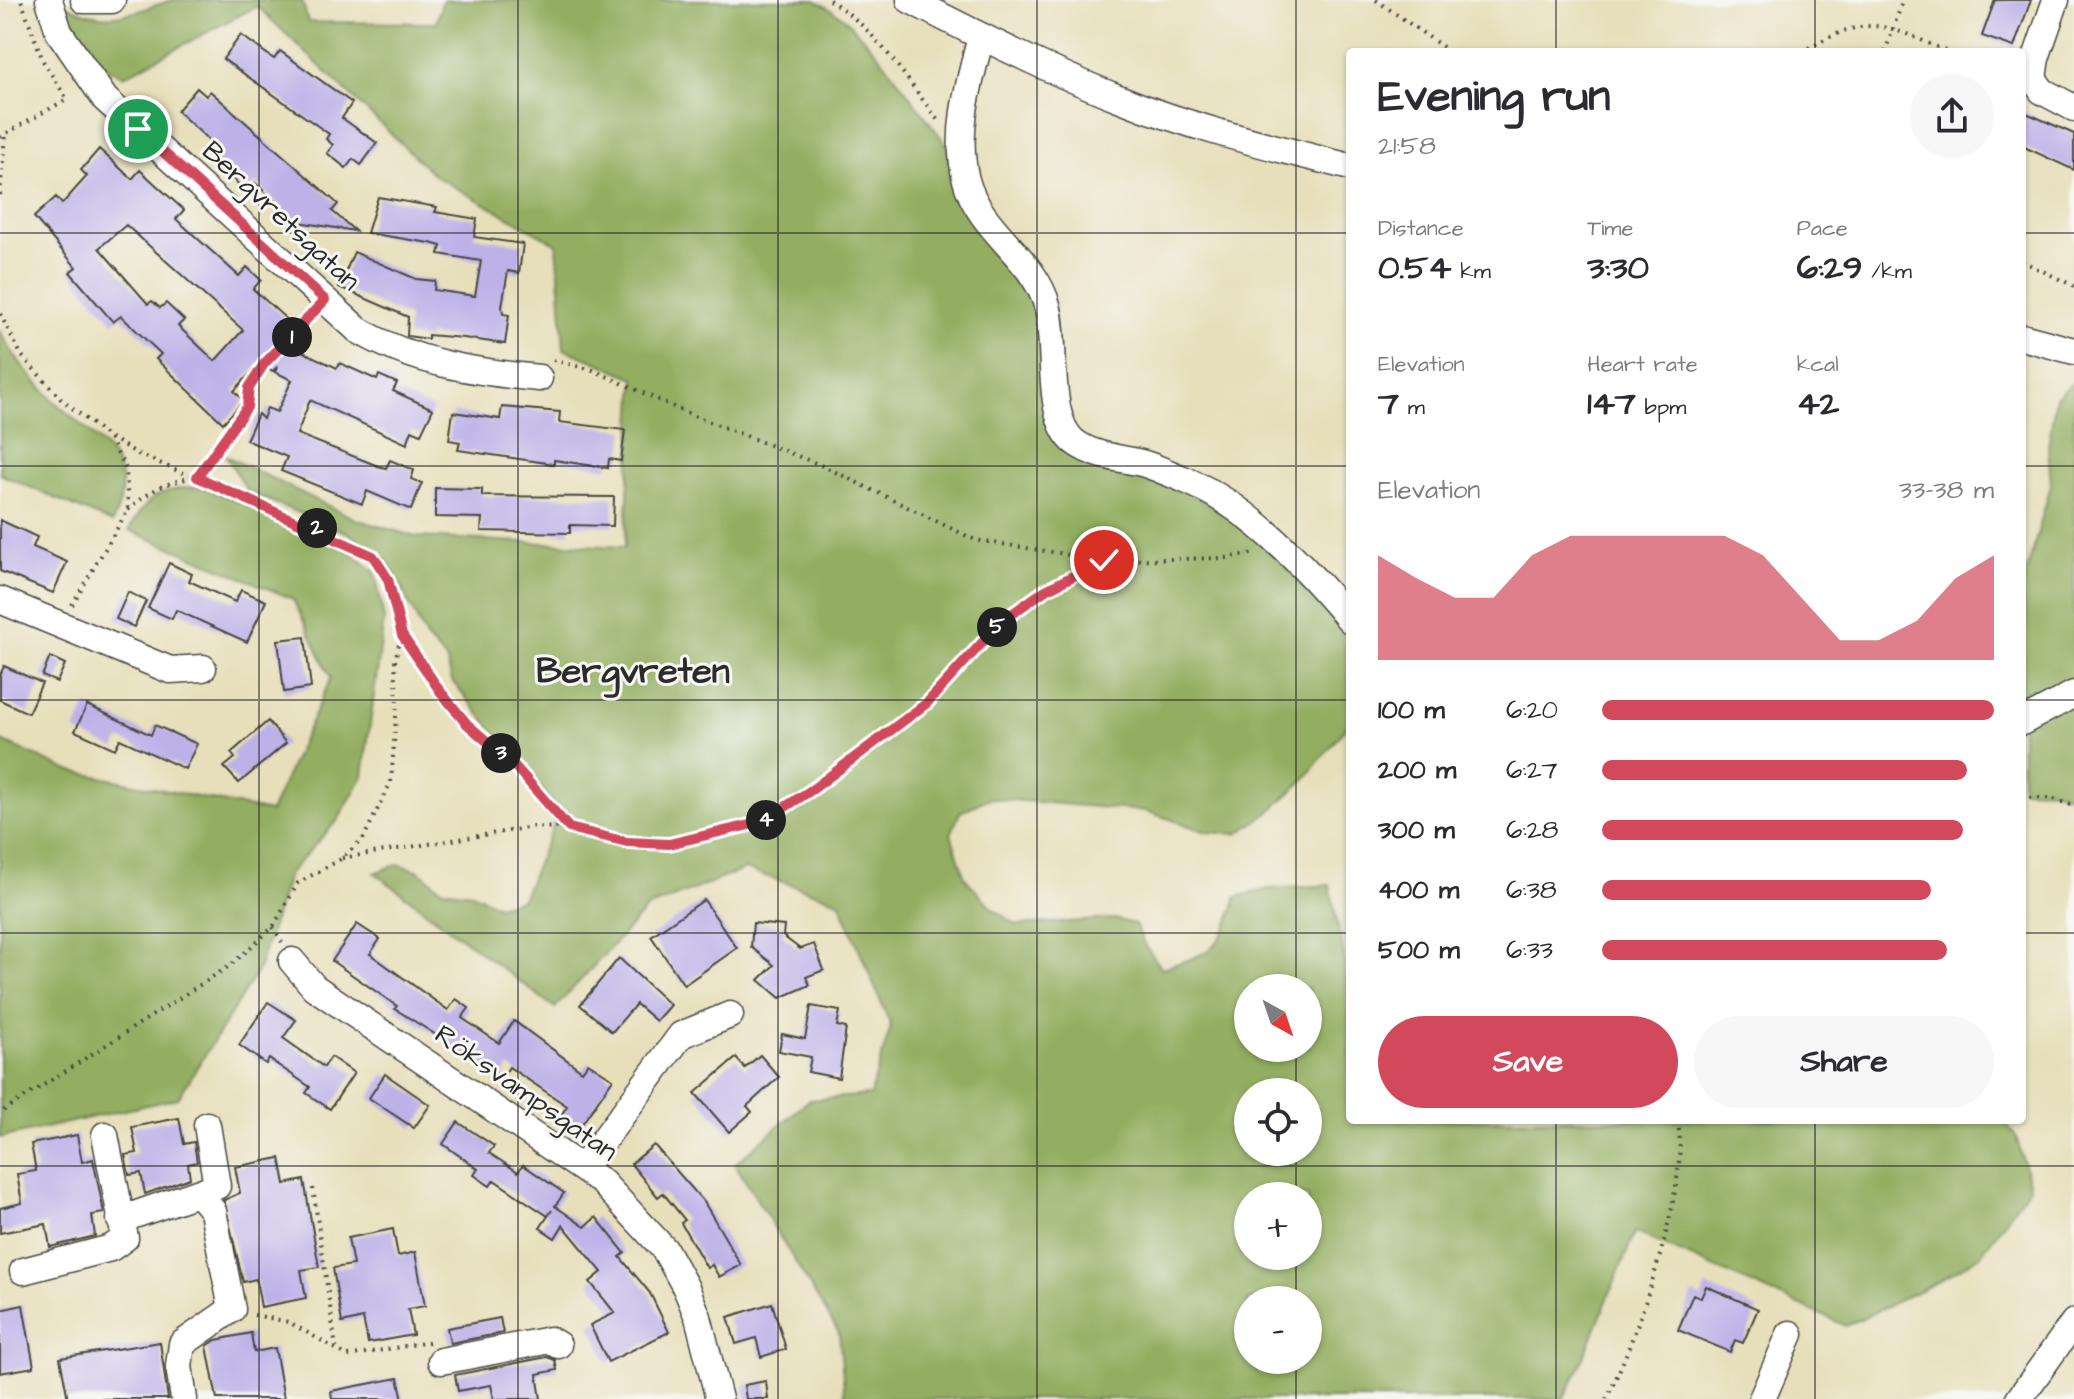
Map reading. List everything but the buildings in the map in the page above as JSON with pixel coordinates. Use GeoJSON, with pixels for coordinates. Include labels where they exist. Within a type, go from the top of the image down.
{"type":"FeatureCollection","features":[{"type":"Feature","properties":{"kind":"street","name":"Bergvretsgatan"},"geometry":{"type":"LineString","coordinates":[[49,0],[59,32],[105,99],[358,330],[407,355],[483,373],[541,368]]}},
{"type":"Feature","properties":{"kind":"street"},"geometry":{"type":"LineString","coordinates":[[84,0],[112,0]]}},
{"type":"Feature","properties":{"kind":"street"},"geometry":{"type":"LineString","coordinates":[[910,0],[981,37],[1122,100],[1225,135],[1346,166]]}},
{"type":"Feature","properties":{"kind":"street"},"geometry":{"type":"LineString","coordinates":[[2056,0],[2036,58],[2033,78],[2042,91],[2074,108]]}},
{"type":"Feature","properties":{"kind":"street"},"geometry":{"type":"LineString","coordinates":[[981,37],[969,81],[961,150],[967,182],[978,210],[1041,286],[1053,328],[1056,412],[1064,431],[1091,452],[1150,466],[1194,484],[1241,514],[1283,549],[1346,616]]}},
{"type":"Feature","properties":{"kind":"street"},"geometry":{"type":"LineString","coordinates":[[2026,338],[2074,351]]}},
{"type":"Feature","properties":{"kind":"street"},"geometry":{"type":"LineString","coordinates":[[0,600],[170,670],[203,668]]}},
{"type":"Feature","properties":{"kind":"street"},"geometry":{"type":"LineString","coordinates":[[2026,720],[2074,694]]}},
{"type":"Feature","properties":{"kind":"street","name":"Röksvampsgatan"},"geometry":{"type":"LineString","coordinates":[[292,961],[314,987],[602,1182],[665,1250],[698,1317],[719,1399]]}},
{"type":"Feature","properties":{"kind":"street"},"geometry":{"type":"LineString","coordinates":[[583,1168],[681,1035],[730,1015]]}},
{"type":"Feature","properties":{"kind":"street"},"geometry":{"type":"LineString","coordinates":[[120,1220],[217,1186],[207,1125]]}},
{"type":"Feature","properties":{"kind":"street"},"geometry":{"type":"LineString","coordinates":[[23,1271],[118,1244],[125,1238],[105,1135]]}},
{"type":"Feature","properties":{"kind":"street"},"geometry":{"type":"LineString","coordinates":[[184,1399],[179,1366],[182,1344],[232,1309],[213,1211],[198,1193]]}},
{"type":"Feature","properties":{"kind":"street"},"geometry":{"type":"LineString","coordinates":[[2019,1399],[2074,1322]]}},
{"type":"Feature","properties":{"kind":"street"},"geometry":{"type":"LineString","coordinates":[[1762,1399],[1790,1334]]}},
{"type":"Feature","properties":{"kind":"street"},"geometry":{"type":"LineString","coordinates":[[439,1351],[550,1340],[558,1345]]}},
{"type":"Feature","properties":{"kind":"path"},"geometry":{"type":"LineString","coordinates":[[0,195],[2,135],[67,99],[43,61],[21,0]]}},
{"type":"Feature","properties":{"kind":"path"},"geometry":{"type":"LineString","coordinates":[[829,0],[846,10],[884,50],[961,150]]}},
{"type":"Feature","properties":{"kind":"path"},"geometry":{"type":"LineString","coordinates":[[1376,0],[1444,48]]}},
{"type":"Feature","properties":{"kind":"path"},"geometry":{"type":"LineString","coordinates":[[1886,48],[1903,0]]}},
{"type":"Feature","properties":{"kind":"path"},"geometry":{"type":"LineString","coordinates":[[1808,48],[1836,32],[1863,23],[1893,28],[1939,48]]}},
{"type":"Feature","properties":{"kind":"path"},"geometry":{"type":"LineString","coordinates":[[2026,263],[2074,286]]}},
{"type":"Feature","properties":{"kind":"path"},"geometry":{"type":"LineString","coordinates":[[59,626],[128,510],[147,493],[171,481],[197,477],[247,407],[249,388],[264,364],[325,300]]}},
{"type":"Feature","properties":{"kind":"path"},"geometry":{"type":"LineString","coordinates":[[0,314],[31,367],[61,399],[107,436],[140,455],[197,477],[373,556],[388,579],[402,635],[467,724],[512,763],[569,828]]}},
{"type":"Feature","properties":{"kind":"path"},"geometry":{"type":"LineString","coordinates":[[541,368],[593,370],[685,412],[823,466],[975,540],[1104,560],[1226,558],[1283,549]]}},
{"type":"Feature","properties":{"kind":"path"},"geometry":{"type":"LineString","coordinates":[[107,436],[126,469],[128,510]]}},
{"type":"Feature","properties":{"kind":"path"},"geometry":{"type":"LineString","coordinates":[[341,859],[533,827],[569,828],[627,842],[669,844],[762,822],[813,789],[927,703],[1002,621],[1044,591],[1104,560]]}},
{"type":"Feature","properties":{"kind":"path"},"geometry":{"type":"LineString","coordinates":[[0,1113],[231,965],[273,927],[298,883],[341,859],[363,839],[391,782],[397,704],[395,659],[402,635]]}},
{"type":"Feature","properties":{"kind":"path"},"geometry":{"type":"LineString","coordinates":[[2026,798],[2051,798],[2074,806]]}},
{"type":"Feature","properties":{"kind":"path"},"geometry":{"type":"LineString","coordinates":[[1606,1399],[1673,1215],[1681,1136],[1678,1124]]}},
{"type":"Feature","properties":{"kind":"path"},"geometry":{"type":"LineString","coordinates":[[313,1188],[336,1350]]}},
{"type":"Feature","properties":{"kind":"path"},"geometry":{"type":"LineString","coordinates":[[232,1309],[289,1322],[348,1356],[439,1351]]}},
{"type":"Feature","properties":{"kind":"green space"},"geometry":{"type":"Polygon","coordinates":[[[172,0],[302,0],[308,22],[436,23],[443,0],[815,0],[843,17],[878,54],[956,157],[1035,290],[1055,436],[1075,456],[1097,464],[1147,473],[1177,486],[1232,520],[1283,563],[1346,631],[1346,727],[1302,782],[1267,814],[1237,834],[1207,832],[1146,811],[989,798],[960,812],[951,834],[965,878],[992,908],[1017,925],[1114,919],[1135,924],[1145,946],[1162,968],[1193,958],[1213,946],[1226,927],[1236,897],[1269,889],[1330,885],[1346,967],[1346,1124],[2006,1124],[2016,1136],[2030,1186],[1980,1256],[1933,1284],[1846,1326],[1635,1232],[1579,1369],[1563,1399],[845,1399],[839,1333],[735,1164],[809,1100],[870,1095],[891,1026],[839,901],[745,869],[647,908],[555,1008],[375,873],[398,864],[417,870],[442,889],[472,893],[498,906],[522,899],[560,810],[452,681],[446,659],[426,638],[389,563],[348,533],[248,492],[226,456],[355,519],[416,537],[625,547],[635,378],[564,349],[557,244],[435,176],[257,6],[124,76],[93,57],[79,39],[66,5],[95,15],[119,16],[172,0]]]}},
{"type":"Feature","properties":{"kind":"green space"},"geometry":{"type":"Polygon","coordinates":[[[0,332],[32,377],[54,401],[98,439],[118,466],[122,482],[120,501],[112,523],[0,474],[0,332]]]}},
{"type":"Feature","properties":{"kind":"green space"},"geometry":{"type":"Polygon","coordinates":[[[2074,382],[2074,797],[2055,790],[2026,789],[2026,575],[2051,485],[2048,447],[2056,397],[2074,382]]]}},
{"type":"Feature","properties":{"kind":"green space"},"geometry":{"type":"Polygon","coordinates":[[[202,487],[339,543],[375,572],[384,620],[363,776],[338,820],[289,873],[258,970],[178,1098],[0,1138],[0,740],[67,770],[270,812],[331,678],[293,599],[129,530],[143,508],[158,495],[176,489],[202,487]]]}},
{"type":"Feature","properties":{"kind":"district","name":"Bergvreten"},"geometry":{"type":"Point","coordinates":[633,671]}},
{"type":"Feature","properties":{"kind":"route"},"geometry":{"type":"LineString","coordinates":[[138,129],[325,300],[264,364],[249,388],[247,407],[197,477],[343,539],[373,556],[388,579],[402,635],[440,691],[467,724],[512,763],[569,828],[627,842],[669,844],[721,835],[762,822],[813,789],[877,737],[927,703],[1002,621],[1044,591],[1104,560]]}}]}
